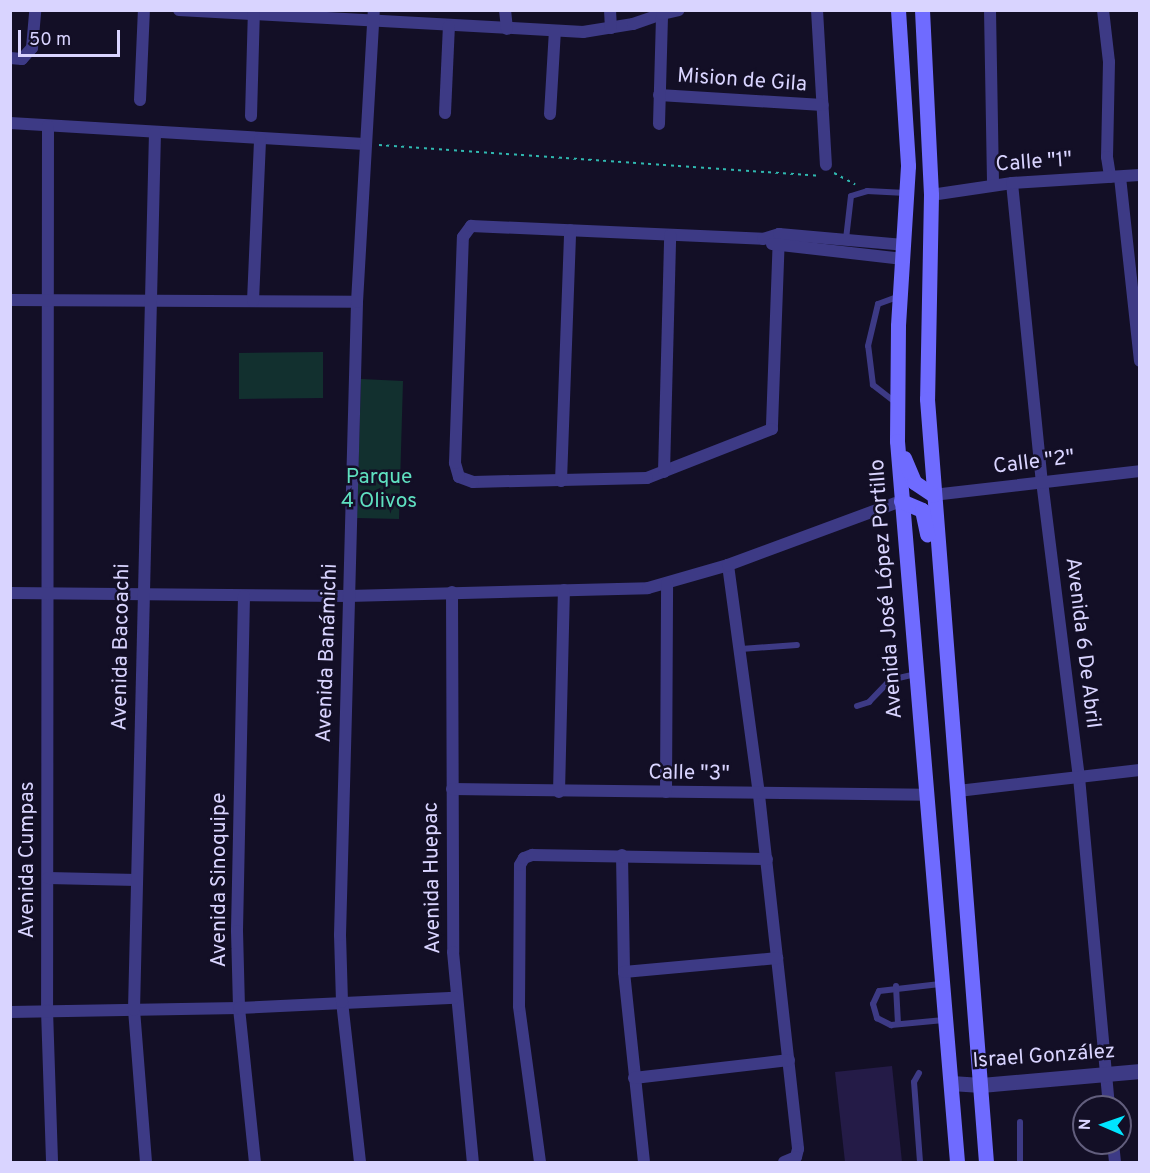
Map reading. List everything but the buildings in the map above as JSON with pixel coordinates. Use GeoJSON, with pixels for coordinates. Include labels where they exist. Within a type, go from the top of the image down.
{"type":"FeatureCollection","features":[{"type":"Feature","properties":{"kind":"main road","name":"Avenida José López Portillo"},"geometry":{"type":"LineString","coordinates":[[898,10],[908,133],[898,404],[902,501],[957,1162]]}},
{"type":"Feature","properties":{"kind":"main road"},"geometry":{"type":"LineString","coordinates":[[922,10],[932,195],[927,399],[941,620],[958,792],[986,1162]]}},
{"type":"Feature","properties":{"kind":"main road"},"geometry":{"type":"LineString","coordinates":[[898,404],[906,468],[914,482],[933,495]]}},
{"type":"Feature","properties":{"kind":"main road"},"geometry":{"type":"LineString","coordinates":[[902,501],[917,506],[924,515],[932,582],[941,620]]}},
{"type":"Feature","properties":{"kind":"street"},"geometry":{"type":"LineString","coordinates":[[16,58],[32,48],[35,10]]}},
{"type":"Feature","properties":{"kind":"street"},"geometry":{"type":"LineString","coordinates":[[140,100],[144,10]]}},
{"type":"Feature","properties":{"kind":"street"},"geometry":{"type":"LineString","coordinates":[[179,10],[374,16],[449,26],[555,31],[611,28],[663,12],[679,10]]}},
{"type":"Feature","properties":{"kind":"street"},"geometry":{"type":"LineString","coordinates":[[505,10],[507,29]]}},
{"type":"Feature","properties":{"kind":"street"},"geometry":{"type":"LineString","coordinates":[[610,10],[611,28]]}},
{"type":"Feature","properties":{"kind":"street"},"geometry":{"type":"LineString","coordinates":[[818,10],[825,165]]}},
{"type":"Feature","properties":{"kind":"street"},"geometry":{"type":"LineString","coordinates":[[990,10],[993,185]]}},
{"type":"Feature","properties":{"kind":"street"},"geometry":{"type":"LineString","coordinates":[[1103,10],[1108,62],[1107,157],[1115,177],[1140,361]]}},
{"type":"Feature","properties":{"kind":"street"},"geometry":{"type":"LineString","coordinates":[[659,124],[663,12]]}},
{"type":"Feature","properties":{"kind":"street"},"geometry":{"type":"LineString","coordinates":[[251,116],[255,13]]}},
{"type":"Feature","properties":{"kind":"street","name":"Avenida Banámichi"},"geometry":{"type":"LineString","coordinates":[[360,1162],[342,1002],[340,935],[357,302],[364,144],[374,16]]}},
{"type":"Feature","properties":{"kind":"street"},"geometry":{"type":"LineString","coordinates":[[445,112],[449,26]]}},
{"type":"Feature","properties":{"kind":"street"},"geometry":{"type":"LineString","coordinates":[[550,114],[555,31]]}},
{"type":"Feature","properties":{"kind":"street","name":"Mision de Gila"},"geometry":{"type":"LineString","coordinates":[[659,95],[823,105]]}},
{"type":"Feature","properties":{"kind":"street"},"geometry":{"type":"LineString","coordinates":[[10,123],[364,144]]}},
{"type":"Feature","properties":{"kind":"street","name":"Avenida Cumpas"},"geometry":{"type":"LineString","coordinates":[[48,126],[47,1010],[52,1162]]}},
{"type":"Feature","properties":{"kind":"street","name":"Avenida Bacoachi"},"geometry":{"type":"LineString","coordinates":[[146,1162],[134,1010],[155,133]]}},
{"type":"Feature","properties":{"kind":"street"},"geometry":{"type":"LineString","coordinates":[[253,301],[260,139]]}},
{"type":"Feature","properties":{"kind":"street","name":"Calle \"1\""},"geometry":{"type":"LineString","coordinates":[[932,195],[1012,183],[1140,175]]}},
{"type":"Feature","properties":{"kind":"street","name":"Avenida 6 De Abril"},"geometry":{"type":"LineString","coordinates":[[1012,183],[1042,482],[1078,777],[1108,1095]]}},
{"type":"Feature","properties":{"kind":"street"},"geometry":{"type":"LineString","coordinates":[[779,234],[771,429],[664,472],[635,479],[465,481],[459,477],[454,463],[465,230],[492,224],[763,239],[779,234],[846,240],[904,252]]}},
{"type":"Feature","properties":{"kind":"street"},"geometry":{"type":"LineString","coordinates":[[561,481],[570,230]]}},
{"type":"Feature","properties":{"kind":"street"},"geometry":{"type":"LineString","coordinates":[[664,472],[670,235]]}},
{"type":"Feature","properties":{"kind":"street"},"geometry":{"type":"LineString","coordinates":[[763,239],[778,248],[904,252]]}},
{"type":"Feature","properties":{"kind":"street"},"geometry":{"type":"LineString","coordinates":[[10,300],[357,302]]}},
{"type":"Feature","properties":{"kind":"street","name":"Calle \"2\""},"geometry":{"type":"LineString","coordinates":[[933,495],[1140,471]]}},
{"type":"Feature","properties":{"kind":"street"},"geometry":{"type":"LineString","coordinates":[[10,593],[348,596],[628,590],[667,583],[728,565],[902,501]]}},
{"type":"Feature","properties":{"kind":"street"},"geometry":{"type":"LineString","coordinates":[[728,565],[759,795],[798,1149],[796,1157],[784,1162]]}},
{"type":"Feature","properties":{"kind":"street"},"geometry":{"type":"LineString","coordinates":[[666,792],[667,583]]}},
{"type":"Feature","properties":{"kind":"street"},"geometry":{"type":"LineString","coordinates":[[559,792],[564,590]]}},
{"type":"Feature","properties":{"kind":"street","name":"Avenida Huepac"},"geometry":{"type":"LineString","coordinates":[[452,592],[455,998],[473,1162]]}},
{"type":"Feature","properties":{"kind":"street","name":"Avenida Sinoquipe"},"geometry":{"type":"LineString","coordinates":[[244,596],[239,1008],[255,1162]]}},
{"type":"Feature","properties":{"kind":"street"},"geometry":{"type":"LineString","coordinates":[[958,792],[1140,770]]}},
{"type":"Feature","properties":{"kind":"street","name":"Calle \"3\""},"geometry":{"type":"LineString","coordinates":[[452,789],[759,795],[925,795]]}},
{"type":"Feature","properties":{"kind":"street"},"geometry":{"type":"LineString","coordinates":[[540,1162],[519,1006],[520,865],[532,855],[766,859]]}},
{"type":"Feature","properties":{"kind":"street"},"geometry":{"type":"LineString","coordinates":[[622,855],[624,972],[644,1162]]}},
{"type":"Feature","properties":{"kind":"street"},"geometry":{"type":"LineString","coordinates":[[48,878],[137,880]]}},
{"type":"Feature","properties":{"kind":"street"},"geometry":{"type":"LineString","coordinates":[[624,972],[777,958]]}},
{"type":"Feature","properties":{"kind":"street"},"geometry":{"type":"LineString","coordinates":[[10,1012],[239,1008],[455,998]]}},
{"type":"Feature","properties":{"kind":"street"},"geometry":{"type":"LineString","coordinates":[[634,1078],[789,1060]]}},
{"type":"Feature","properties":{"kind":"street","name":"Israel González"},"geometry":{"type":"LineString","coordinates":[[951,1083],[981,1085],[1140,1071]]}},
{"type":"Feature","properties":{"kind":"lane"},"geometry":{"type":"LineString","coordinates":[[846,240],[851,196],[867,191],[907,193]]}},
{"type":"Feature","properties":{"kind":"lane"},"geometry":{"type":"LineString","coordinates":[[898,404],[873,385],[868,346],[878,304],[901,296]]}},
{"type":"Feature","properties":{"kind":"lane"},"geometry":{"type":"LineString","coordinates":[[741,649],[797,645]]}},
{"type":"Feature","properties":{"kind":"lane"},"geometry":{"type":"LineString","coordinates":[[857,706],[869,702],[890,680],[915,674]]}},
{"type":"Feature","properties":{"kind":"lane"},"geometry":{"type":"LineString","coordinates":[[941,984],[896,986],[879,991],[873,1004],[877,1018],[898,1024],[944,1020]]}},
{"type":"Feature","properties":{"kind":"lane"},"geometry":{"type":"LineString","coordinates":[[896,986],[898,1024]]}},
{"type":"Feature","properties":{"kind":"lane"},"geometry":{"type":"LineString","coordinates":[[919,1073],[914,1082],[920,1162]]}},
{"type":"Feature","properties":{"kind":"lane"},"geometry":{"type":"LineString","coordinates":[[1020,1122],[1020,1162]]}},
{"type":"Feature","properties":{"kind":"path"},"geometry":{"type":"LineString","coordinates":[[364,144],[819,177]]}},
{"type":"Feature","properties":{"kind":"green space"},"geometry":{"type":"Polygon","coordinates":[[[323,352],[323,398],[239,399],[239,353],[323,352]]]}},
{"type":"Feature","properties":{"kind":"green space","name":"Parque 4 Olivos"},"geometry":{"type":"Polygon","coordinates":[[[361,379],[403,381],[399,519],[357,518],[361,379]]]}}]}
